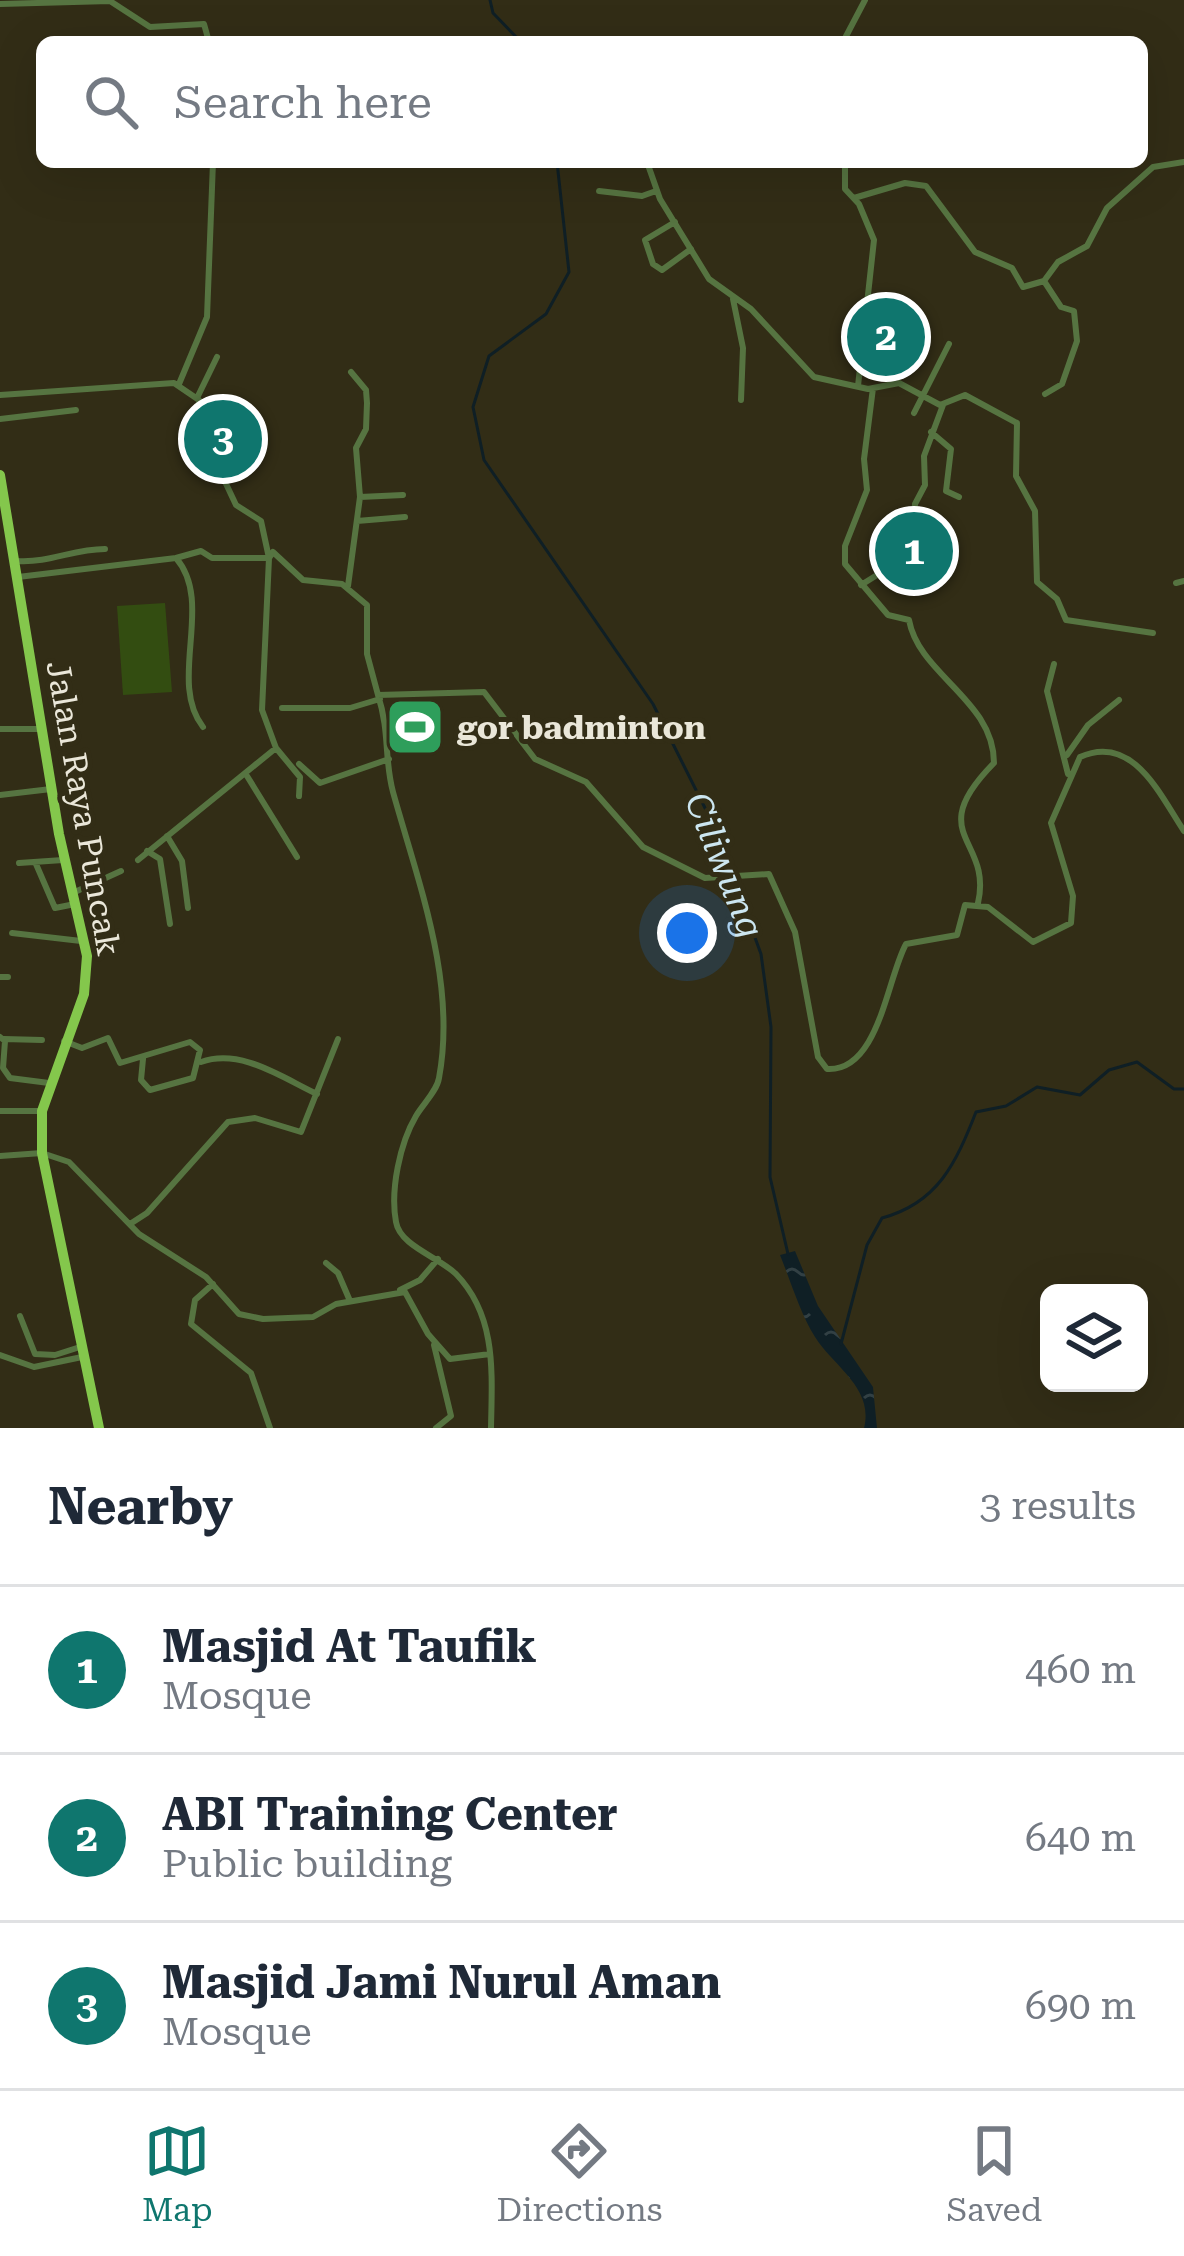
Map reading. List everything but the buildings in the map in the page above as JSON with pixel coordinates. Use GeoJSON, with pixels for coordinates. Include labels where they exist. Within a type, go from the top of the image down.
{"type":"FeatureCollection","features":[{"type":"Feature","properties":{"kind":"highway","name":"Jalan Raya Puncak"},"geometry":{"type":"LineString","coordinates":[[0,475],[51,789],[85,941],[84,994],[42,1112],[42,1154],[99,1428]]}},
{"type":"Feature","properties":{"kind":"street"},"geometry":{"type":"LineString","coordinates":[[846,36],[865,0]]}},
{"type":"Feature","properties":{"kind":"street"},"geometry":{"type":"LineString","coordinates":[[0,4],[110,1],[150,27],[203,24],[207,36]]}},
{"type":"Feature","properties":{"kind":"street"},"geometry":{"type":"LineString","coordinates":[[854,198],[904,183],[926,186],[975,252],[1016,271],[1023,286],[1044,281],[1058,262],[1087,246],[1107,208],[1153,167],[1184,162]]}},
{"type":"Feature","properties":{"kind":"street"},"geometry":{"type":"LineString","coordinates":[[179,384],[207,317],[213,168]]}},
{"type":"Feature","properties":{"kind":"street"},"geometry":{"type":"LineString","coordinates":[[653,168],[656,191],[709,279],[751,309],[814,376],[873,388],[890,383],[943,405]]}},
{"type":"Feature","properties":{"kind":"street"},"geometry":{"type":"LineString","coordinates":[[844,168],[844,187],[874,240],[858,386]]}},
{"type":"Feature","properties":{"kind":"street"},"geometry":{"type":"LineString","coordinates":[[599,191],[642,196],[656,191]]}},
{"type":"Feature","properties":{"kind":"street"},"geometry":{"type":"LineString","coordinates":[[675,223],[645,240],[653,264],[662,270],[691,250]]}},
{"type":"Feature","properties":{"kind":"street"},"geometry":{"type":"LineString","coordinates":[[1044,281],[1061,308],[1073,311],[1077,341],[1062,384],[1045,394]]}},
{"type":"Feature","properties":{"kind":"street"},"geometry":{"type":"LineString","coordinates":[[733,299],[743,348],[741,400]]}},
{"type":"Feature","properties":{"kind":"street"},"geometry":{"type":"LineString","coordinates":[[890,383],[922,340]]}},
{"type":"Feature","properties":{"kind":"street"},"geometry":{"type":"LineString","coordinates":[[914,413],[950,344]]}},
{"type":"Feature","properties":{"kind":"street"},"geometry":{"type":"LineString","coordinates":[[218,357],[197,398],[198,453],[220,471],[236,505],[261,521],[269,558],[262,710],[275,748],[300,777],[298,796]]}},
{"type":"Feature","properties":{"kind":"street"},"geometry":{"type":"LineString","coordinates":[[348,586],[360,497],[356,448],[366,429],[366,390],[351,373]]}},
{"type":"Feature","properties":{"kind":"street"},"geometry":{"type":"LineString","coordinates":[[0,395],[179,384],[197,398]]}},
{"type":"Feature","properties":{"kind":"street"},"geometry":{"type":"LineString","coordinates":[[873,388],[864,459],[867,490],[844,551],[847,568],[888,615],[908,618],[917,650],[956,684],[992,747],[994,763],[968,793],[959,818],[980,876],[978,904]]}},
{"type":"Feature","properties":{"kind":"street"},"geometry":{"type":"LineString","coordinates":[[912,544],[931,432],[943,405],[965,395],[1019,425],[1016,476],[1035,511],[1037,582],[1057,598],[1064,619],[1153,633]]}},
{"type":"Feature","properties":{"kind":"street"},"geometry":{"type":"LineString","coordinates":[[0,419],[76,410]]}},
{"type":"Feature","properties":{"kind":"street"},"geometry":{"type":"LineString","coordinates":[[931,432],[950,447],[946,491],[959,497]]}},
{"type":"Feature","properties":{"kind":"street"},"geometry":{"type":"LineString","coordinates":[[360,497],[403,494]]}},
{"type":"Feature","properties":{"kind":"street"},"geometry":{"type":"LineString","coordinates":[[376,497],[376,520]]}},
{"type":"Feature","properties":{"kind":"street"},"geometry":{"type":"LineString","coordinates":[[357,521],[405,518]]}},
{"type":"Feature","properties":{"kind":"street"},"geometry":{"type":"LineString","coordinates":[[12,562],[54,562],[68,551],[105,549]]}},
{"type":"Feature","properties":{"kind":"street"},"geometry":{"type":"LineString","coordinates":[[15,577],[176,558],[197,551],[212,558],[269,558]]}},
{"type":"Feature","properties":{"kind":"street"},"geometry":{"type":"LineString","coordinates":[[269,558],[273,552],[304,580],[348,586],[367,605],[367,654],[391,744],[388,760],[422,887],[441,1016],[439,1078],[404,1141],[395,1219],[403,1236],[457,1274],[481,1310],[490,1354],[490,1428]]}},
{"type":"Feature","properties":{"kind":"street"},"geometry":{"type":"LineString","coordinates":[[861,586],[909,555]]}},
{"type":"Feature","properties":{"kind":"street"},"geometry":{"type":"LineString","coordinates":[[176,558],[188,585],[192,703],[203,727]]}},
{"type":"Feature","properties":{"kind":"street"},"geometry":{"type":"LineString","coordinates":[[1054,664],[1047,691],[1067,755],[1068,778]]}},
{"type":"Feature","properties":{"kind":"street"},"geometry":{"type":"LineString","coordinates":[[282,708],[350,708],[379,697],[484,692],[535,759],[586,782],[643,848],[692,875],[769,874],[784,903],[819,1061],[831,1070],[864,1050],[906,944],[955,937],[965,905],[978,904],[1033,942],[1071,923],[1073,896],[1051,823],[1068,778],[1084,754],[1119,754],[1146,775],[1184,831]]}},
{"type":"Feature","properties":{"kind":"street"},"geometry":{"type":"LineString","coordinates":[[1067,755],[1088,725],[1119,700]]}},
{"type":"Feature","properties":{"kind":"street"},"geometry":{"type":"LineString","coordinates":[[0,729],[41,729]]}},
{"type":"Feature","properties":{"kind":"street"},"geometry":{"type":"LineString","coordinates":[[138,860],[247,776],[275,748]]}},
{"type":"Feature","properties":{"kind":"street"},"geometry":{"type":"LineString","coordinates":[[298,764],[314,780],[325,782],[388,760]]}},
{"type":"Feature","properties":{"kind":"street"},"geometry":{"type":"LineString","coordinates":[[247,776],[297,857]]}},
{"type":"Feature","properties":{"kind":"street"},"geometry":{"type":"LineString","coordinates":[[0,795],[51,789]]}},
{"type":"Feature","properties":{"kind":"street"},"geometry":{"type":"LineString","coordinates":[[167,836],[182,861],[188,908]]}},
{"type":"Feature","properties":{"kind":"street"},"geometry":{"type":"LineString","coordinates":[[148,851],[160,859],[170,924]]}},
{"type":"Feature","properties":{"kind":"street"},"geometry":{"type":"LineString","coordinates":[[19,863],[64,860]]}},
{"type":"Feature","properties":{"kind":"street"},"geometry":{"type":"LineString","coordinates":[[35,864],[55,908],[121,871]]}},
{"type":"Feature","properties":{"kind":"street"},"geometry":{"type":"LineString","coordinates":[[12,933],[85,941]]}},
{"type":"Feature","properties":{"kind":"street"},"geometry":{"type":"LineString","coordinates":[[64,1041],[82,1048],[106,1037],[118,1062],[193,1042],[200,1047],[201,1062]]}},
{"type":"Feature","properties":{"kind":"street"},"geometry":{"type":"LineString","coordinates":[[14,1080],[2,1064],[2,1038],[42,1040]]}},
{"type":"Feature","properties":{"kind":"street"},"geometry":{"type":"LineString","coordinates":[[130,1224],[147,1213],[228,1122],[255,1118],[299,1133],[338,1039]]}},
{"type":"Feature","properties":{"kind":"street"},"geometry":{"type":"LineString","coordinates":[[143,1059],[142,1082],[149,1090],[186,1083],[201,1062],[217,1057],[240,1060],[317,1094]]}},
{"type":"Feature","properties":{"kind":"street"},"geometry":{"type":"LineString","coordinates":[[0,1086],[14,1080],[50,1083]]}},
{"type":"Feature","properties":{"kind":"street"},"geometry":{"type":"LineString","coordinates":[[0,1111],[42,1112]]}},
{"type":"Feature","properties":{"kind":"street"},"geometry":{"type":"LineString","coordinates":[[0,1156],[42,1154],[74,1166],[130,1224],[213,1284],[239,1314],[263,1319],[314,1317],[350,1300],[396,1292],[420,1280],[438,1259]]}},
{"type":"Feature","properties":{"kind":"street"},"geometry":{"type":"LineString","coordinates":[[326,1262],[338,1273],[350,1300]]}},
{"type":"Feature","properties":{"kind":"street"},"geometry":{"type":"LineString","coordinates":[[213,1284],[195,1300],[191,1324],[251,1372],[270,1428]]}},
{"type":"Feature","properties":{"kind":"street"},"geometry":{"type":"LineString","coordinates":[[396,1292],[407,1294],[434,1341],[452,1360],[490,1354]]}},
{"type":"Feature","properties":{"kind":"street"},"geometry":{"type":"LineString","coordinates":[[20,1316],[35,1354],[81,1352]]}},
{"type":"Feature","properties":{"kind":"street"},"geometry":{"type":"LineString","coordinates":[[434,1341],[451,1416],[436,1428]]}},
{"type":"Feature","properties":{"kind":"street"},"geometry":{"type":"LineString","coordinates":[[0,1355],[34,1367],[81,1352]]}},
{"type":"Feature","properties":{"kind":"green space"},"geometry":{"type":"Polygon","coordinates":[[[165,603],[172,692],[123,695],[117,606],[165,603]]]}},
{"type":"Feature","properties":{"kind":"water"},"geometry":{"type":"Polygon","coordinates":[[[795,1251],[818,1306],[873,1387],[877,1428],[864,1428],[866,1414],[858,1390],[805,1318],[780,1255],[795,1251]]]}},
{"type":"Feature","properties":{"kind":"waterway","name":"Ciliwung"},"geometry":{"type":"LineString","coordinates":[[490,0],[493,13],[515,36]]}},
{"type":"Feature","properties":{"kind":"waterway","name":"Ciliwung"},"geometry":{"type":"LineString","coordinates":[[558,168],[569,272],[546,314],[489,356],[473,407],[484,460],[653,704],[714,826],[761,954],[771,1027],[770,1177],[788,1254]]}},
{"type":"Feature","properties":{"kind":"waterway"},"geometry":{"type":"LineString","coordinates":[[841,1344],[867,1245],[882,1218],[931,1191],[952,1164],[976,1112],[1006,1106],[1037,1087],[1080,1095],[1109,1070],[1137,1062],[1174,1089],[1184,1089]]}},
{"type":"Feature","properties":{"kind":"place","name":"ABI Training Center"},"geometry":{"type":"Point","coordinates":[886,337]}},
{"type":"Feature","properties":{"kind":"place","name":"Masjid Jami Nurul Aman"},"geometry":{"type":"Point","coordinates":[223,439]}},
{"type":"Feature","properties":{"kind":"place","name":"Masjid At Taufik"},"geometry":{"type":"Point","coordinates":[914,551]}},
{"type":"Feature","properties":{"kind":"place","name":"gor badminton"},"geometry":{"type":"Point","coordinates":[415,727]}}]}
